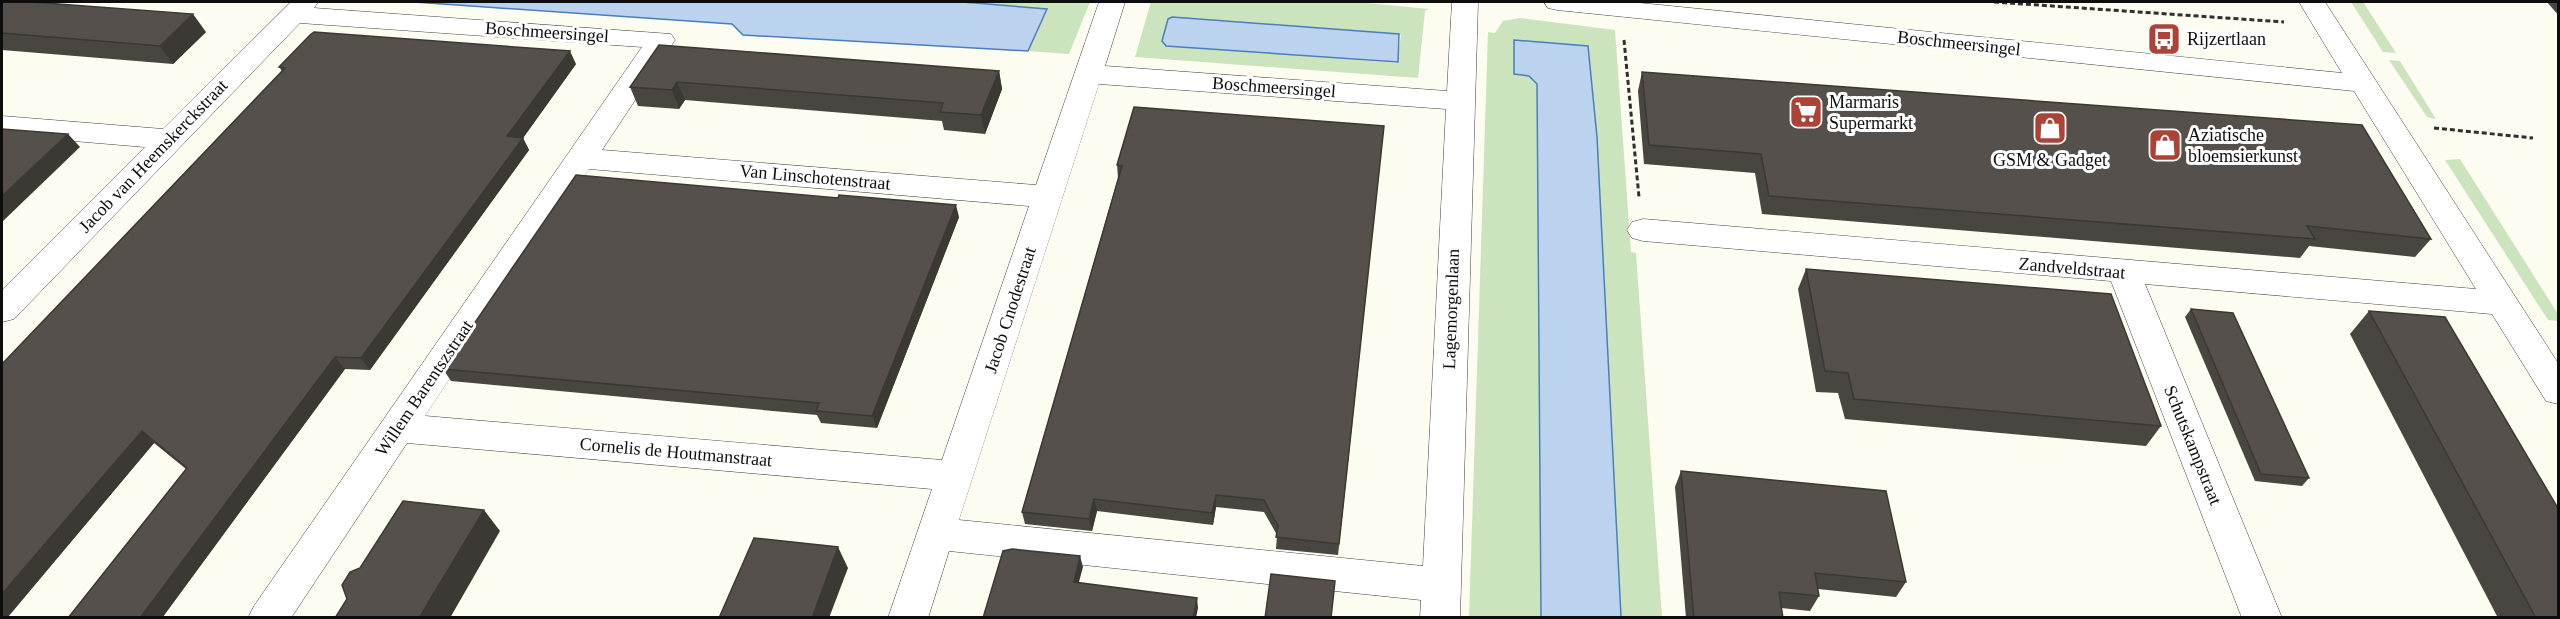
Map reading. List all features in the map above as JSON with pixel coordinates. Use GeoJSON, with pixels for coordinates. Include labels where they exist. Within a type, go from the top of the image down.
{"type":"FeatureCollection","features":[{"type":"Feature","properties":{"kind":"street","name":"Jacob Cnodestraat"},"geometry":{"type":"LineString","coordinates":[[908,618],[1112,2]]}},
{"type":"Feature","properties":{"kind":"street","name":"Lagemorgenlaan"},"geometry":{"type":"LineString","coordinates":[[1440,601],[1459,101],[1465,2]]}},
{"type":"Feature","properties":{"kind":"street","name":"Boschmeersingel"},"geometry":{"type":"LineString","coordinates":[[1557,2],[2253,74],[2361,83]]}},
{"type":"Feature","properties":{"kind":"street"},"geometry":{"type":"LineString","coordinates":[[2312,2],[2361,83],[2559,391]]}},
{"type":"Feature","properties":{"kind":"street","name":"Boschmeersingel"},"geometry":{"type":"LineString","coordinates":[[298,8],[661,40],[581,158]]}},
{"type":"Feature","properties":{"kind":"street","name":"Jacob van Heemskerckstraat"},"geometry":{"type":"LineString","coordinates":[[2,310],[298,8]]}},
{"type":"Feature","properties":{"kind":"street","name":"Boschmeersingel"},"geometry":{"type":"LineString","coordinates":[[1088,74],[1459,101]]}},
{"type":"Feature","properties":{"kind":"street"},"geometry":{"type":"LineString","coordinates":[[2,125],[171,139]]}},
{"type":"Feature","properties":{"kind":"street","name":"Van Linschotenstraat"},"geometry":{"type":"LineString","coordinates":[[581,158],[1048,197]]}},
{"type":"Feature","properties":{"kind":"street","name":"Willem Barentszstraat"},"geometry":{"type":"LineString","coordinates":[[268,618],[581,158]]}},
{"type":"Feature","properties":{"kind":"street","name":"Zandveldstraat"},"geometry":{"type":"LineString","coordinates":[[1643,230],[2124,273],[2502,303]]}},
{"type":"Feature","properties":{"kind":"street","name":"Schutskampstraat"},"geometry":{"type":"LineString","coordinates":[[2124,273],[2262,618]]}},
{"type":"Feature","properties":{"kind":"street","name":"Cornelis de Houtmanstraat"},"geometry":{"type":"LineString","coordinates":[[397,428],[955,476]]}},
{"type":"Feature","properties":{"kind":"street"},"geometry":{"type":"LineString","coordinates":[[936,534],[1440,601]]}},
{"type":"Feature","properties":{"kind":"path"},"geometry":{"type":"LineString","coordinates":[[1994,2],[2327,26]]}},
{"type":"Feature","properties":{"kind":"path"},"geometry":{"type":"LineString","coordinates":[[1623,8],[1625,54],[1643,230]]}},
{"type":"Feature","properties":{"kind":"path"},"geometry":{"type":"LineString","coordinates":[[2399,142],[2443,146],[2432,128],[2533,138]]}},
{"type":"Feature","properties":{"kind":"green space"},"geometry":{"type":"Polygon","coordinates":[[[962,2],[1090,2],[1069,54],[1028,51],[1047,9],[962,2]]]}},
{"type":"Feature","properties":{"kind":"green space"},"geometry":{"type":"Polygon","coordinates":[[[1151,2],[1357,2],[1429,9],[1425,11],[1418,78],[1135,57],[1151,2]],[[1401,35],[1162,44],[1397,63],[1401,35]]]}},
{"type":"Feature","properties":{"kind":"green space"},"geometry":{"type":"Polygon","coordinates":[[[2351,2],[2363,2],[2396,53],[2383,52],[2351,2]]]}},
{"type":"Feature","properties":{"kind":"green space"},"geometry":{"type":"Polygon","coordinates":[[[1520,18],[1615,30],[1631,252],[1636,253],[1662,617],[1621,617],[1597,137],[1514,40],[1514,74],[1529,76],[1537,84],[1541,617],[1469,618],[1488,32],[1495,33],[1503,21],[1520,18]]]}},
{"type":"Feature","properties":{"kind":"green space"},"geometry":{"type":"Polygon","coordinates":[[[2389,60],[2400,61],[2436,119],[2427,117],[2389,60]]]}},
{"type":"Feature","properties":{"kind":"green space"},"geometry":{"type":"Polygon","coordinates":[[[2460,159],[2558,314],[2558,321],[2548,320],[2445,160],[2460,159]]]}},
{"type":"Feature","properties":{"kind":"water"},"geometry":{"type":"Polygon","coordinates":[[[414,2],[962,2],[1047,9],[1028,51],[743,35],[732,24],[414,2]]]}},
{"type":"Feature","properties":{"kind":"water"},"geometry":{"type":"Polygon","coordinates":[[[1172,17],[1399,34],[1398,62],[1166,46],[1162,41],[1168,19],[1172,17]]]}},
{"type":"Feature","properties":{"kind":"water"},"geometry":{"type":"Polygon","coordinates":[[[1514,40],[1588,46],[1597,137],[1621,617],[1541,617],[1537,84],[1529,76],[1514,74],[1514,40]]]}},
{"type":"Feature","properties":{"kind":"building"},"geometry":{"type":"Polygon","coordinates":[[[2,2],[32,2],[193,14],[160,46],[2,33],[2,2]]]}},
{"type":"Feature","properties":{"kind":"building"},"geometry":{"type":"Polygon","coordinates":[[[314,32],[570,51],[507,136],[523,138],[361,358],[335,357],[140,618],[68,618],[187,468],[142,431],[2,594],[2,364],[285,68],[279,67],[314,32]]]}},
{"type":"Feature","properties":{"kind":"building"},"geometry":{"type":"Polygon","coordinates":[[[659,45],[999,71],[981,115],[940,112],[943,103],[677,82],[672,90],[630,87],[659,45]]]}},
{"type":"Feature","properties":{"kind":"building"},"geometry":{"type":"Polygon","coordinates":[[[1642,72],[2362,125],[2431,239],[2307,226],[2315,239],[1769,196],[1761,154],[1649,145],[1642,72]]]}},
{"type":"Feature","properties":{"kind":"building"},"geometry":{"type":"Polygon","coordinates":[[[1134,107],[1384,126],[1339,544],[1276,537],[1278,526],[1264,500],[1216,495],[1212,513],[1094,499],[1089,519],[1022,512],[1122,166],[1117,165],[1134,107]]]}},
{"type":"Feature","properties":{"kind":"building"},"geometry":{"type":"Polygon","coordinates":[[[2,129],[68,134],[2,196],[2,129]]]}},
{"type":"Feature","properties":{"kind":"building"},"geometry":{"type":"Polygon","coordinates":[[[576,175],[838,198],[839,195],[956,205],[872,416],[816,411],[819,403],[443,369],[576,175]]]}},
{"type":"Feature","properties":{"kind":"building"},"geometry":{"type":"Polygon","coordinates":[[[1806,269],[2111,294],[2161,426],[1854,399],[1848,373],[1825,371],[1806,269]]]}},
{"type":"Feature","properties":{"kind":"building"},"geometry":{"type":"Polygon","coordinates":[[[2191,309],[2233,313],[2309,478],[2261,474],[2191,309]]]}},
{"type":"Feature","properties":{"kind":"building"},"geometry":{"type":"Polygon","coordinates":[[[2369,311],[2445,317],[2559,510],[2559,618],[2536,618],[2369,311]]]}},
{"type":"Feature","properties":{"kind":"building"},"geometry":{"type":"Polygon","coordinates":[[[1681,471],[1886,491],[1906,582],[1815,573],[1819,596],[1779,592],[1783,618],[1694,618],[1681,471]]]}},
{"type":"Feature","properties":{"kind":"building"},"geometry":{"type":"Polygon","coordinates":[[[403,501],[484,510],[419,618],[335,618],[347,599],[342,585],[350,572],[360,568],[403,501]]]}},
{"type":"Feature","properties":{"kind":"building"},"geometry":{"type":"Polygon","coordinates":[[[754,538],[838,547],[812,618],[719,618],[754,538]]]}},
{"type":"Feature","properties":{"kind":"building"},"geometry":{"type":"Polygon","coordinates":[[[1012,549],[1080,556],[1074,582],[1197,598],[1193,618],[983,618],[1003,551],[1012,549]]]}},
{"type":"Feature","properties":{"kind":"building"},"geometry":{"type":"Polygon","coordinates":[[[1271,574],[1335,581],[1331,618],[1265,618],[1271,574]]]}},
{"type":"Feature","properties":{"kind":"place","name":"Rijzertlaan"},"geometry":{"type":"Point","coordinates":[2164,39]}},
{"type":"Feature","properties":{"kind":"place","name":"Marmaris Supermarkt"},"geometry":{"type":"Point","coordinates":[1806,112]}},
{"type":"Feature","properties":{"kind":"place","name":"GSM & Gadget"},"geometry":{"type":"Point","coordinates":[2050,128]}},
{"type":"Feature","properties":{"kind":"place","name":"Aziatische bloemsierkunst"},"geometry":{"type":"Point","coordinates":[2165,145]}}]}
